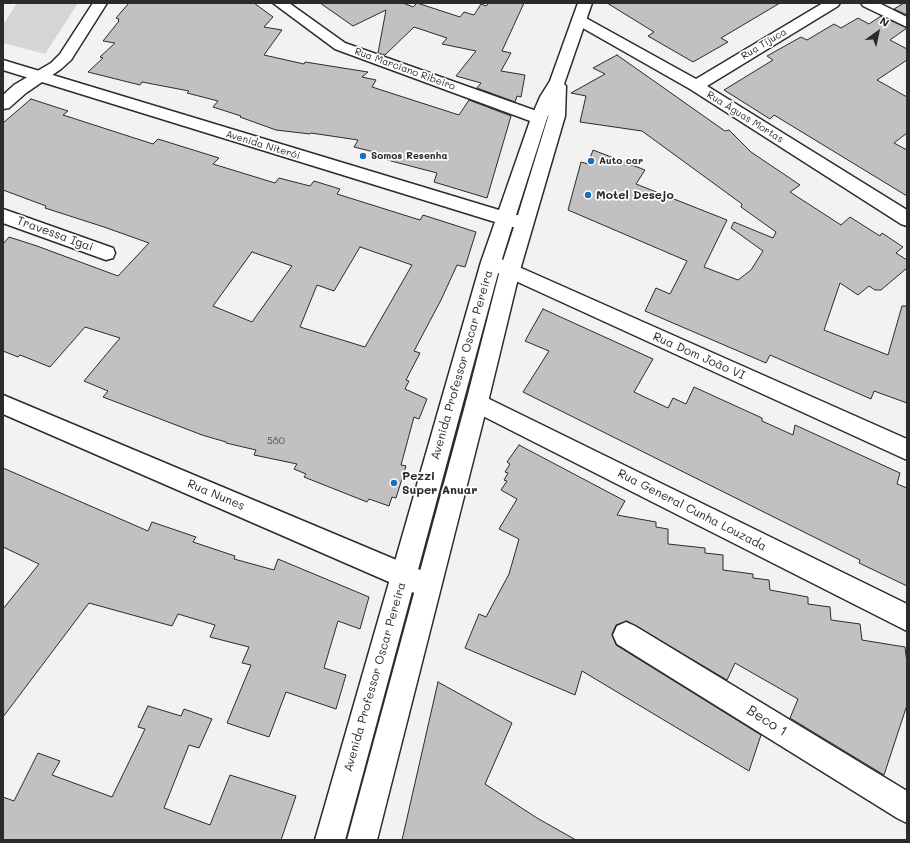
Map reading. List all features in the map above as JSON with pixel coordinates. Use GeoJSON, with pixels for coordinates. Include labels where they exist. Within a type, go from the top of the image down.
{"type":"FeatureCollection","features":[{"type":"Feature","properties":{"kind":"street"},"geometry":{"type":"LineString","coordinates":[[3,104],[20,89],[56,66],[66,57],[100,3]]}},
{"type":"Feature","properties":{"kind":"street","name":"Rua Marciano Ribeiro"},"geometry":{"type":"LineString","coordinates":[[280,3],[340,46],[539,118]]}},
{"type":"Feature","properties":{"kind":"street","name":"Avenida Professor Oscar Pereira"},"geometry":{"type":"LineString","coordinates":[[362,840],[477,402],[500,266],[505,219],[539,118],[548,97],[558,81],[585,3]]}},
{"type":"Feature","properties":{"kind":"street","name":"Rua Tijuca"},"geometry":{"type":"LineString","coordinates":[[696,86],[833,3]]}},
{"type":"Feature","properties":{"kind":"street"},"geometry":{"type":"LineString","coordinates":[[868,3],[907,23]]}},
{"type":"Feature","properties":{"kind":"street","name":"Rua Águas Mortas"},"geometry":{"type":"LineString","coordinates":[[579,20],[696,86],[907,219]]}},
{"type":"Feature","properties":{"kind":"street","name":"Avenida Niterói"},"geometry":{"type":"LineString","coordinates":[[3,65],[523,224]]}},
{"type":"Feature","properties":{"kind":"street","name":"Avenida Professor Oscar Pereira"},"geometry":{"type":"LineString","coordinates":[[330,840],[403,575],[500,266],[523,224],[557,116],[558,81]]}},
{"type":"Feature","properties":{"kind":"street","name":"Travessa Igai"},"geometry":{"type":"LineString","coordinates":[[3,216],[106,253]]}},
{"type":"Feature","properties":{"kind":"street","name":"Rua Dom João VI"},"geometry":{"type":"LineString","coordinates":[[500,266],[907,450]]}},
{"type":"Feature","properties":{"kind":"street","name":"Rua General Cunha Louzada"},"geometry":{"type":"LineString","coordinates":[[477,402],[907,618]]}},
{"type":"Feature","properties":{"kind":"street","name":"Rua Nunes"},"geometry":{"type":"LineString","coordinates":[[3,404],[428,586]]}},
{"type":"Feature","properties":{"kind":"street","name":"Beco 1"},"geometry":{"type":"LineString","coordinates":[[626,634],[907,808]]}},
{"type":"Feature","properties":{"kind":"shaded area"},"geometry":{"type":"Polygon","coordinates":[[[17,3],[78,3],[45,54],[3,43],[3,25],[17,3]]]}},
{"type":"Feature","properties":{"kind":"building"},"geometry":{"type":"Polygon","coordinates":[[[129,3],[254,3],[273,17],[264,27],[282,30],[264,55],[304,64],[305,62],[368,72],[362,77],[376,80],[372,87],[459,115],[469,100],[511,116],[487,198],[434,182],[437,173],[376,157],[378,153],[354,147],[358,140],[311,133],[276,130],[213,107],[218,101],[187,93],[189,91],[142,82],[140,85],[88,72],[103,58],[100,57],[115,43],[103,41],[119,21],[119,19],[116,18],[129,3]]]}},
{"type":"Feature","properties":{"kind":"building"},"geometry":{"type":"Polygon","coordinates":[[[320,3],[403,3],[413,7],[417,3],[460,17],[464,12],[474,15],[481,4],[486,6],[489,3],[524,3],[502,51],[511,53],[501,71],[525,75],[521,97],[517,96],[515,102],[477,88],[481,83],[456,76],[476,51],[442,44],[447,38],[414,27],[385,55],[378,53],[386,10],[353,26],[320,3]]]}},
{"type":"Feature","properties":{"kind":"building"},"geometry":{"type":"Polygon","coordinates":[[[607,3],[780,3],[721,38],[728,42],[693,62],[648,36],[654,32],[607,3]]]}},
{"type":"Feature","properties":{"kind":"building"},"geometry":{"type":"Polygon","coordinates":[[[904,3],[907,3],[907,15],[894,9],[904,3]]]}},
{"type":"Feature","properties":{"kind":"building"},"geometry":{"type":"Polygon","coordinates":[[[881,16],[907,28],[890,40],[907,49],[907,60],[877,80],[907,97],[907,133],[894,143],[907,150],[907,196],[774,115],[770,119],[724,90],[773,60],[767,56],[801,37],[807,40],[834,24],[841,28],[858,18],[869,24],[881,16]]]}},
{"type":"Feature","properties":{"kind":"building"},"geometry":{"type":"Polygon","coordinates":[[[617,55],[725,131],[729,130],[751,152],[800,185],[790,192],[841,225],[850,217],[880,236],[882,233],[903,247],[896,253],[907,260],[907,268],[881,290],[875,290],[869,286],[858,295],[840,283],[824,330],[888,355],[902,306],[907,306],[907,403],[874,391],[871,399],[770,355],[766,363],[645,311],[656,288],[670,294],[687,261],[568,210],[581,162],[588,164],[593,150],[645,170],[636,184],[727,220],[704,267],[738,280],[751,270],[763,251],[731,228],[734,222],[773,238],[776,232],[741,207],[742,204],[642,131],[580,122],[586,96],[571,93],[605,74],[593,68],[617,55]]]}},
{"type":"Feature","properties":{"kind":"building"},"geometry":{"type":"Polygon","coordinates":[[[31,99],[68,111],[63,115],[153,144],[158,139],[219,158],[213,164],[275,183],[279,178],[310,186],[314,181],[340,189],[337,194],[420,220],[423,215],[476,232],[465,267],[457,265],[441,300],[414,351],[420,353],[406,380],[409,381],[405,389],[427,399],[419,419],[414,417],[401,465],[406,466],[396,498],[392,497],[389,506],[369,499],[367,502],[304,477],[306,474],[294,469],[297,464],[254,455],[256,450],[226,443],[202,435],[103,397],[108,391],[84,381],[120,338],[85,327],[50,367],[20,355],[18,357],[3,351],[3,244],[9,237],[118,276],[149,243],[45,208],[46,206],[3,190],[3,123],[31,99]],[[360,247],[334,291],[317,285],[300,327],[365,347],[412,265],[360,247]],[[252,252],[213,306],[252,322],[292,266],[252,252]]]}},
{"type":"Feature","properties":{"kind":"building"},"geometry":{"type":"Polygon","coordinates":[[[543,309],[653,359],[634,392],[668,408],[673,398],[686,404],[694,387],[762,418],[762,421],[793,435],[795,425],[900,473],[897,484],[907,488],[907,586],[859,563],[860,560],[523,392],[549,351],[525,341],[543,309]]]}},
{"type":"Feature","properties":{"kind":"building"},"geometry":{"type":"Polygon","coordinates":[[[519,445],[625,501],[617,515],[656,522],[656,527],[668,529],[668,544],[705,548],[705,553],[723,555],[723,570],[753,574],[753,578],[769,580],[770,590],[808,597],[808,604],[830,607],[831,620],[860,624],[862,640],[905,647],[907,663],[907,705],[884,775],[790,718],[798,699],[735,663],[727,680],[627,621],[616,625],[612,634],[616,645],[761,735],[749,771],[582,671],[575,695],[465,648],[479,614],[486,617],[509,574],[519,539],[499,529],[517,499],[501,490],[507,481],[504,480],[508,473],[505,472],[510,464],[507,462],[519,445]]]}},
{"type":"Feature","properties":{"kind":"building"},"geometry":{"type":"Polygon","coordinates":[[[3,468],[148,531],[152,522],[196,537],[193,542],[235,556],[234,559],[274,570],[278,559],[369,597],[360,629],[338,621],[324,668],[346,675],[336,709],[286,692],[269,737],[227,723],[251,665],[242,663],[249,647],[210,637],[215,625],[178,614],[172,626],[89,603],[3,717],[3,609],[39,564],[3,547],[3,468]]]}},
{"type":"Feature","properties":{"kind":"building"},"geometry":{"type":"Polygon","coordinates":[[[438,682],[512,723],[485,784],[537,818],[576,840],[402,840],[438,682]]]}},
{"type":"Feature","properties":{"kind":"building"},"geometry":{"type":"Polygon","coordinates":[[[148,706],[181,716],[184,709],[212,719],[199,748],[189,745],[164,808],[210,825],[230,775],[296,796],[281,840],[3,840],[3,797],[14,801],[38,753],[60,761],[52,775],[112,797],[145,729],[138,727],[148,706]]]}},
{"type":"Feature","properties":{"kind":"place","name":"Somos Resenha"},"geometry":{"type":"Point","coordinates":[363,156]}},
{"type":"Feature","properties":{"kind":"place","name":"Auto car"},"geometry":{"type":"Point","coordinates":[591,161]}},
{"type":"Feature","properties":{"kind":"place","name":"Motel Desejo"},"geometry":{"type":"Point","coordinates":[588,195]}},
{"type":"Feature","properties":{"kind":"place","name":"Pezzi Super Anuar"},"geometry":{"type":"Point","coordinates":[394,483]}}]}
